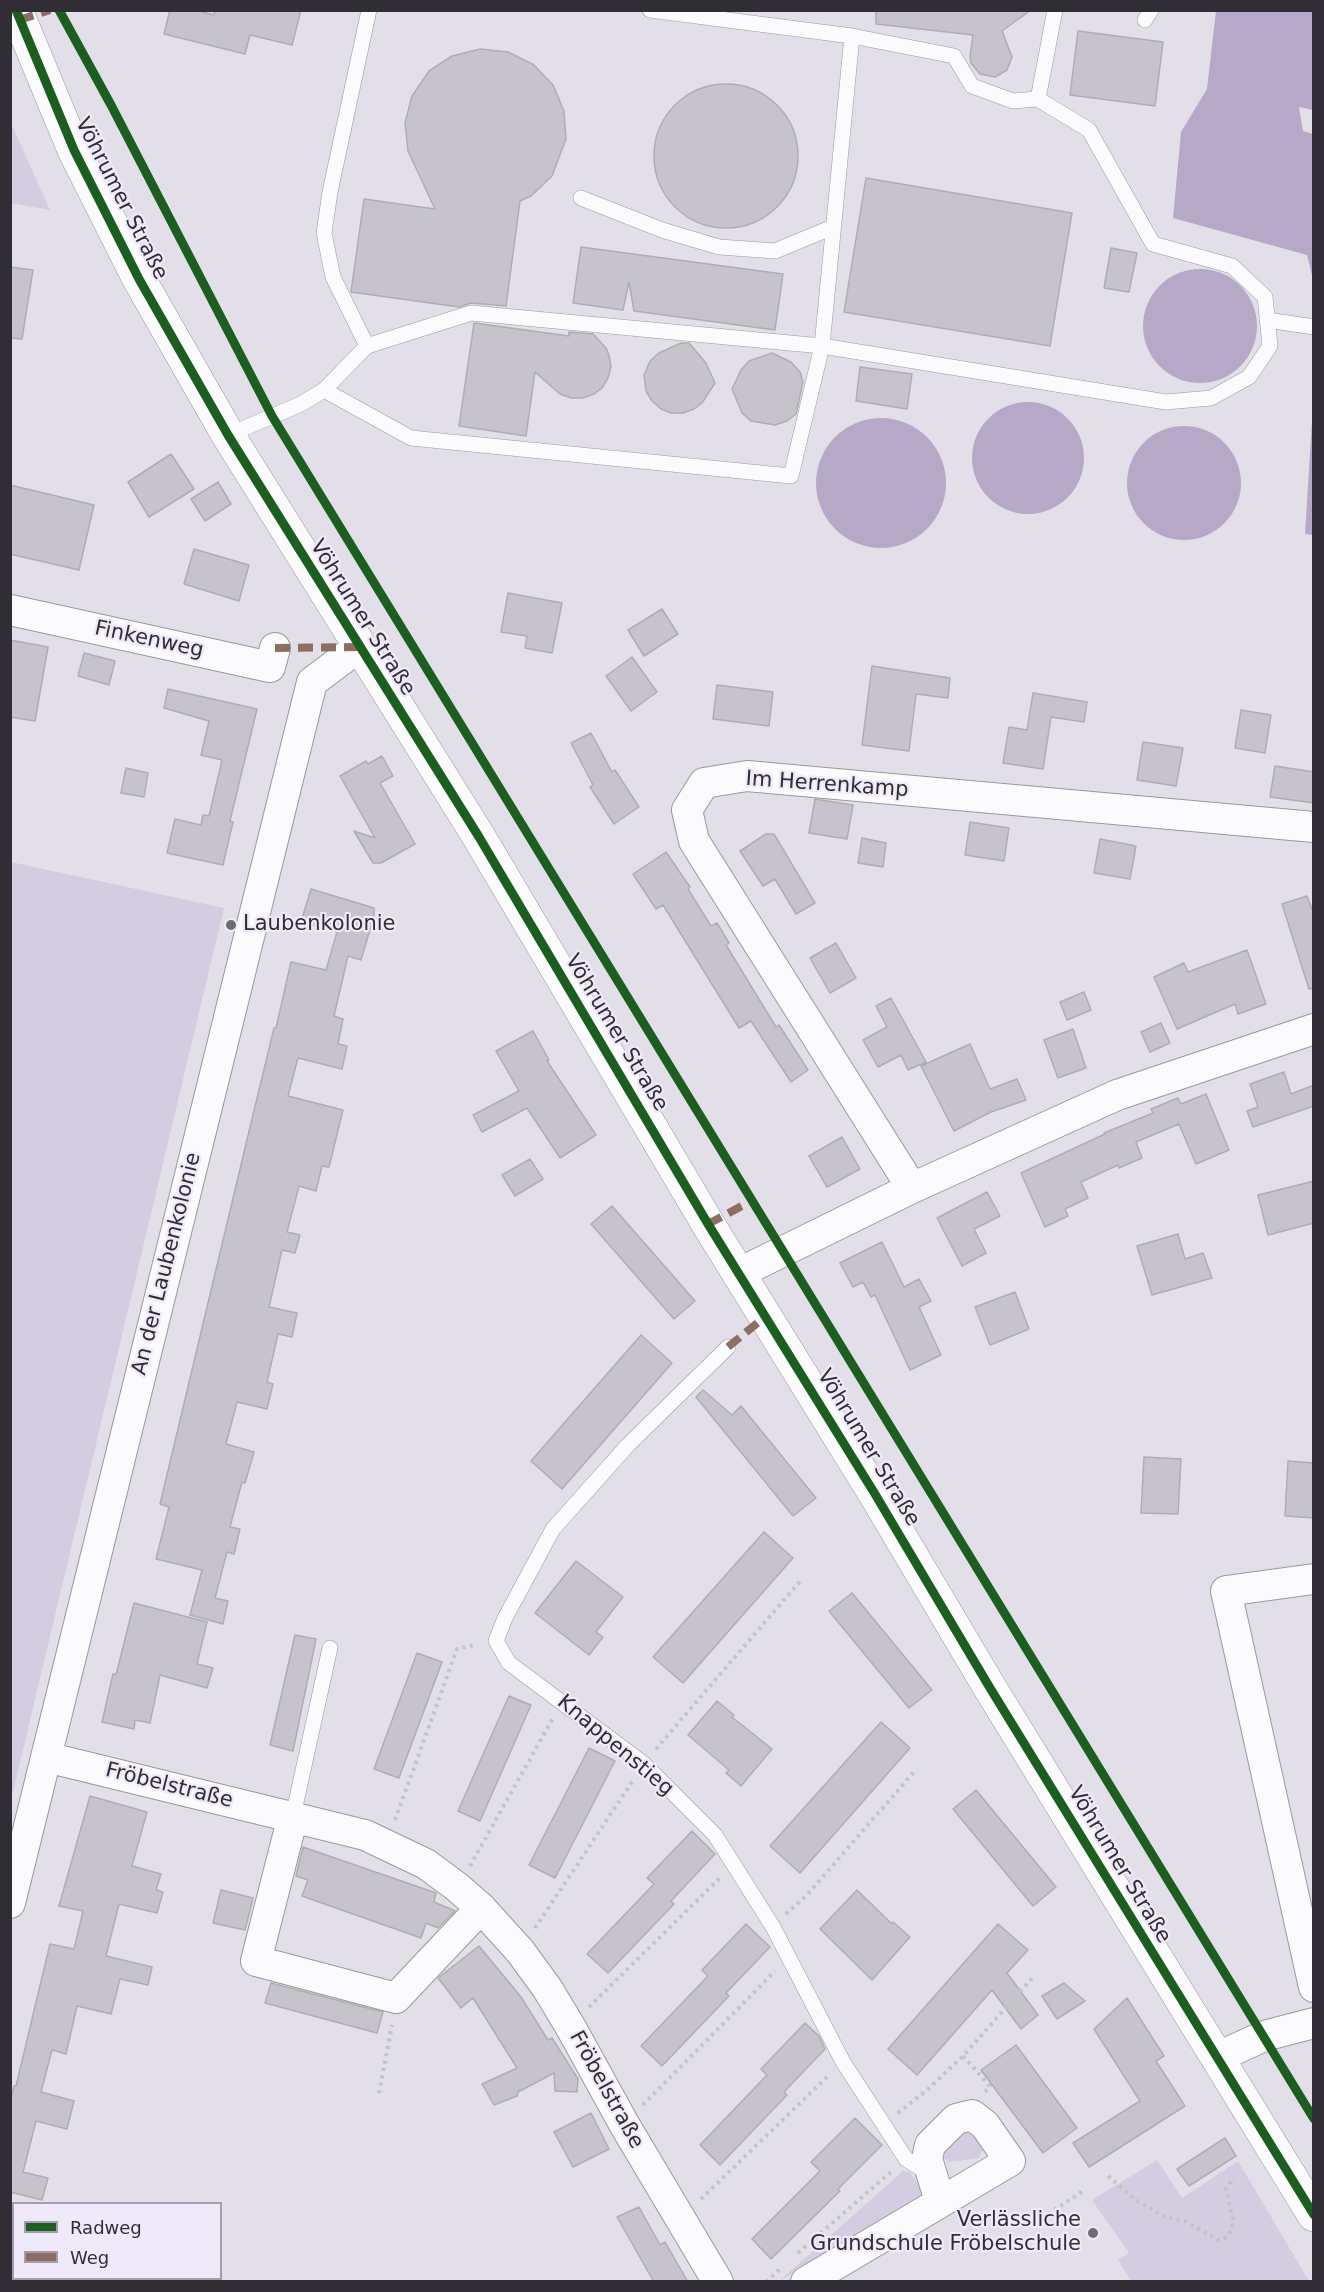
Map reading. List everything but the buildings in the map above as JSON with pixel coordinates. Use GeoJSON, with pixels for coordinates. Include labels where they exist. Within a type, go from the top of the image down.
{"type":"FeatureCollection","features":[{"type":"Feature","properties":{"kind":"main road","name":"Vöhrumer Straße"},"geometry":{"type":"LineString","coordinates":[[16,10],[74,150],[139,279],[228,435],[358,647],[479,837],[702,1214],[1314,2215]]}},
{"type":"Feature","properties":{"kind":"street","name":"Finkenweg"},"geometry":{"type":"LineString","coordinates":[[10,610],[270,666],[275,648]]}},
{"type":"Feature","properties":{"kind":"street","name":"An der Laubenkolonie"},"geometry":{"type":"LineString","coordinates":[[10,1903],[312,682],[358,647]]}},
{"type":"Feature","properties":{"kind":"street","name":"Im Herrenkamp"},"geometry":{"type":"LineString","coordinates":[[912,1188],[694,841],[687,810],[704,783],[747,776],[1314,827]]}},
{"type":"Feature","properties":{"kind":"street"},"geometry":{"type":"LineString","coordinates":[[740,1273],[912,1188],[1117,1095],[1314,1029]]}},
{"type":"Feature","properties":{"kind":"street"},"geometry":{"type":"LineString","coordinates":[[1314,1579],[1226,1591],[1314,1987]]}},
{"type":"Feature","properties":{"kind":"street","name":"Fröbelstraße"},"geometry":{"type":"LineString","coordinates":[[46,1757],[365,1835],[426,1864],[458,1887],[481,1908],[520,1951],[570,2026],[624,2124],[718,2282]]}},
{"type":"Feature","properties":{"kind":"street"},"geometry":{"type":"LineString","coordinates":[[293,1816],[256,1961],[396,1998],[481,1908]]}},
{"type":"Feature","properties":{"kind":"street"},"geometry":{"type":"LineString","coordinates":[[1216,2058],[1264,2036],[1314,2023]]}},
{"type":"Feature","properties":{"kind":"street"},"geometry":{"type":"LineString","coordinates":[[794,2269],[936,2188]]}},
{"type":"Feature","properties":{"kind":"lane"},"geometry":{"type":"LineString","coordinates":[[367,346],[333,277],[324,233],[330,192],[369,10]]}},
{"type":"Feature","properties":{"kind":"lane"},"geometry":{"type":"LineString","coordinates":[[228,435],[301,404],[324,390],[367,346],[471,313],[822,346],[1166,402],[1211,398],[1248,377],[1270,346],[1265,297],[1232,266],[1153,244],[1089,130],[1038,99],[1013,101],[972,86],[954,56],[852,36],[650,10]]}},
{"type":"Feature","properties":{"kind":"lane"},"geometry":{"type":"LineString","coordinates":[[1038,99],[1055,10]]}},
{"type":"Feature","properties":{"kind":"lane"},"geometry":{"type":"LineString","coordinates":[[324,390],[411,438],[791,476],[822,346],[852,36]]}},
{"type":"Feature","properties":{"kind":"lane"},"geometry":{"type":"LineString","coordinates":[[581,198],[662,230],[720,247],[775,251],[833,227]]}},
{"type":"Feature","properties":{"kind":"lane"},"geometry":{"type":"LineString","coordinates":[[1267,320],[1314,327]]}},
{"type":"Feature","properties":{"kind":"lane"},"geometry":{"type":"LineString","coordinates":[[496,1641],[505,1618],[553,1529],[628,1445],[728,1347]]}},
{"type":"Feature","properties":{"kind":"lane","name":"Knappenstieg"},"geometry":{"type":"LineString","coordinates":[[496,1641],[509,1663],[644,1764],[715,1835],[772,1927],[843,2062],[906,2159],[936,2188]]}},
{"type":"Feature","properties":{"kind":"lane"},"geometry":{"type":"LineString","coordinates":[[293,1816],[330,1648]]}},
{"type":"Feature","properties":{"kind":"path"},"geometry":{"type":"LineString","coordinates":[[520,1951],[644,1764],[802,1579]]}},
{"type":"Feature","properties":{"kind":"path"},"geometry":{"type":"LineString","coordinates":[[387,1844],[457,1649],[496,1641]]}},
{"type":"Feature","properties":{"kind":"path"},"geometry":{"type":"LineString","coordinates":[[458,1887],[563,1702]]}},
{"type":"Feature","properties":{"kind":"path"},"geometry":{"type":"LineString","coordinates":[[772,1927],[806,1896],[914,1772]]}},
{"type":"Feature","properties":{"kind":"path"},"geometry":{"type":"LineString","coordinates":[[570,2026],[734,1864]]}},
{"type":"Feature","properties":{"kind":"path"},"geometry":{"type":"LineString","coordinates":[[624,2124],[788,1958]]}},
{"type":"Feature","properties":{"kind":"path"},"geometry":{"type":"LineString","coordinates":[[884,2124],[927,2090],[963,2056],[1034,1976]]}},
{"type":"Feature","properties":{"kind":"path"},"geometry":{"type":"LineString","coordinates":[[379,2093],[396,1998]]}},
{"type":"Feature","properties":{"kind":"path"},"geometry":{"type":"LineString","coordinates":[[680,2219],[843,2062]]}},
{"type":"Feature","properties":{"kind":"path"},"geometry":{"type":"LineString","coordinates":[[766,2282],[794,2269],[906,2159]]}},
{"type":"Feature","properties":{"kind":"path"},"geometry":{"type":"LineString","coordinates":[[1108,2176],[1136,2200],[1165,2217],[1185,2221],[1218,2240],[1224,2239],[1232,2230],[1233,2219],[1226,2189],[1234,2177]]}},
{"type":"Feature","properties":{"kind":"path"},"geometry":{"type":"LineString","coordinates":[[1048,2214],[1083,2191]]}},
{"type":"Feature","properties":{"kind":"shaded area"},"geometry":{"type":"Polygon","coordinates":[[[1216,11],[1313,11],[1313,110],[1299,107],[1303,131],[1313,134],[1313,279],[1307,255],[1173,218],[1181,132],[1207,89],[1216,11]]]}},
{"type":"Feature","properties":{"kind":"shaded area"},"geometry":{"type":"Polygon","coordinates":[[[11,123],[50,210],[11,203],[11,123]]]}},
{"type":"Feature","properties":{"kind":"shaded area"},"geometry":{"type":"Polygon","coordinates":[[[1200,269],[1222,274],[1240,286],[1252,304],[1257,326],[1252,348],[1240,366],[1222,378],[1200,383],[1178,378],[1160,366],[1148,348],[1143,326],[1148,304],[1160,286],[1178,274],[1200,269]]]}},
{"type":"Feature","properties":{"kind":"shaded area"},"geometry":{"type":"Polygon","coordinates":[[[1028,402],[1049,406],[1068,418],[1080,437],[1084,458],[1080,479],[1068,498],[1049,510],[1028,514],[1007,510],[988,498],[976,479],[972,458],[976,437],[988,418],[1007,406],[1028,402]]]}},
{"type":"Feature","properties":{"kind":"shaded area"},"geometry":{"type":"Polygon","coordinates":[[[1313,405],[1314,535],[1305,534],[1313,405]]]}},
{"type":"Feature","properties":{"kind":"shaded area"},"geometry":{"type":"Polygon","coordinates":[[[881,418],[906,423],[927,437],[941,458],[946,483],[941,508],[927,529],[906,543],[881,548],[856,543],[835,529],[821,508],[816,483],[821,458],[835,437],[856,423],[881,418]]]}},
{"type":"Feature","properties":{"kind":"shaded area"},"geometry":{"type":"Polygon","coordinates":[[[1184,426],[1206,430],[1225,442],[1237,461],[1241,483],[1237,505],[1225,524],[1206,536],[1184,540],[1162,536],[1143,524],[1131,505],[1127,483],[1131,461],[1143,442],[1162,430],[1184,426]]]}},
{"type":"Feature","properties":{"kind":"shaded area"},"geometry":{"type":"Polygon","coordinates":[[[10,862],[224,908],[11,1800],[10,862]]]}},
{"type":"Feature","properties":{"kind":"shaded area"},"geometry":{"type":"Polygon","coordinates":[[[967,2133],[974,2134],[984,2147],[979,2158],[949,2162],[943,2158],[943,2149],[954,2137],[967,2133]]]}},
{"type":"Feature","properties":{"kind":"shaded area"},"geometry":{"type":"Polygon","coordinates":[[[1157,2160],[1182,2198],[1238,2161],[1309,2281],[1131,2281],[1118,2260],[1129,2253],[1092,2200],[1157,2160]]]}},
{"type":"Feature","properties":{"kind":"shaded area"},"geometry":{"type":"Polygon","coordinates":[[[903,2171],[910,2172],[923,2192],[920,2198],[778,2282],[903,2171]]]}},
{"type":"Feature","properties":{"kind":"marked path"},"geometry":{"type":"LineString","coordinates":[[19,20],[50,10]]}},
{"type":"Feature","properties":{"kind":"marked path"},"geometry":{"type":"LineString","coordinates":[[275,648],[359,647]]}},
{"type":"Feature","properties":{"kind":"marked path"},"geometry":{"type":"LineString","coordinates":[[708,1224],[753,1200]]}},
{"type":"Feature","properties":{"kind":"marked path"},"geometry":{"type":"LineString","coordinates":[[728,1347],[766,1316]]}},
{"type":"Feature","properties":{"kind":"cycle path"},"geometry":{"type":"LineString","coordinates":[[16,10],[74,150],[139,279],[228,435],[479,837],[708,1224],[1314,2215]]}},
{"type":"Feature","properties":{"kind":"cycle path"},"geometry":{"type":"LineString","coordinates":[[59,10],[111,105],[272,416],[1314,2119]]}},
{"type":"Feature","properties":{"kind":"place","name":"Laubenkolonie"},"geometry":{"type":"Point","coordinates":[231,925]}},
{"type":"Feature","properties":{"kind":"place","name":"Verlässliche Grundschule Fröbelschule"},"geometry":{"type":"Point","coordinates":[1093,2233]}}]}
